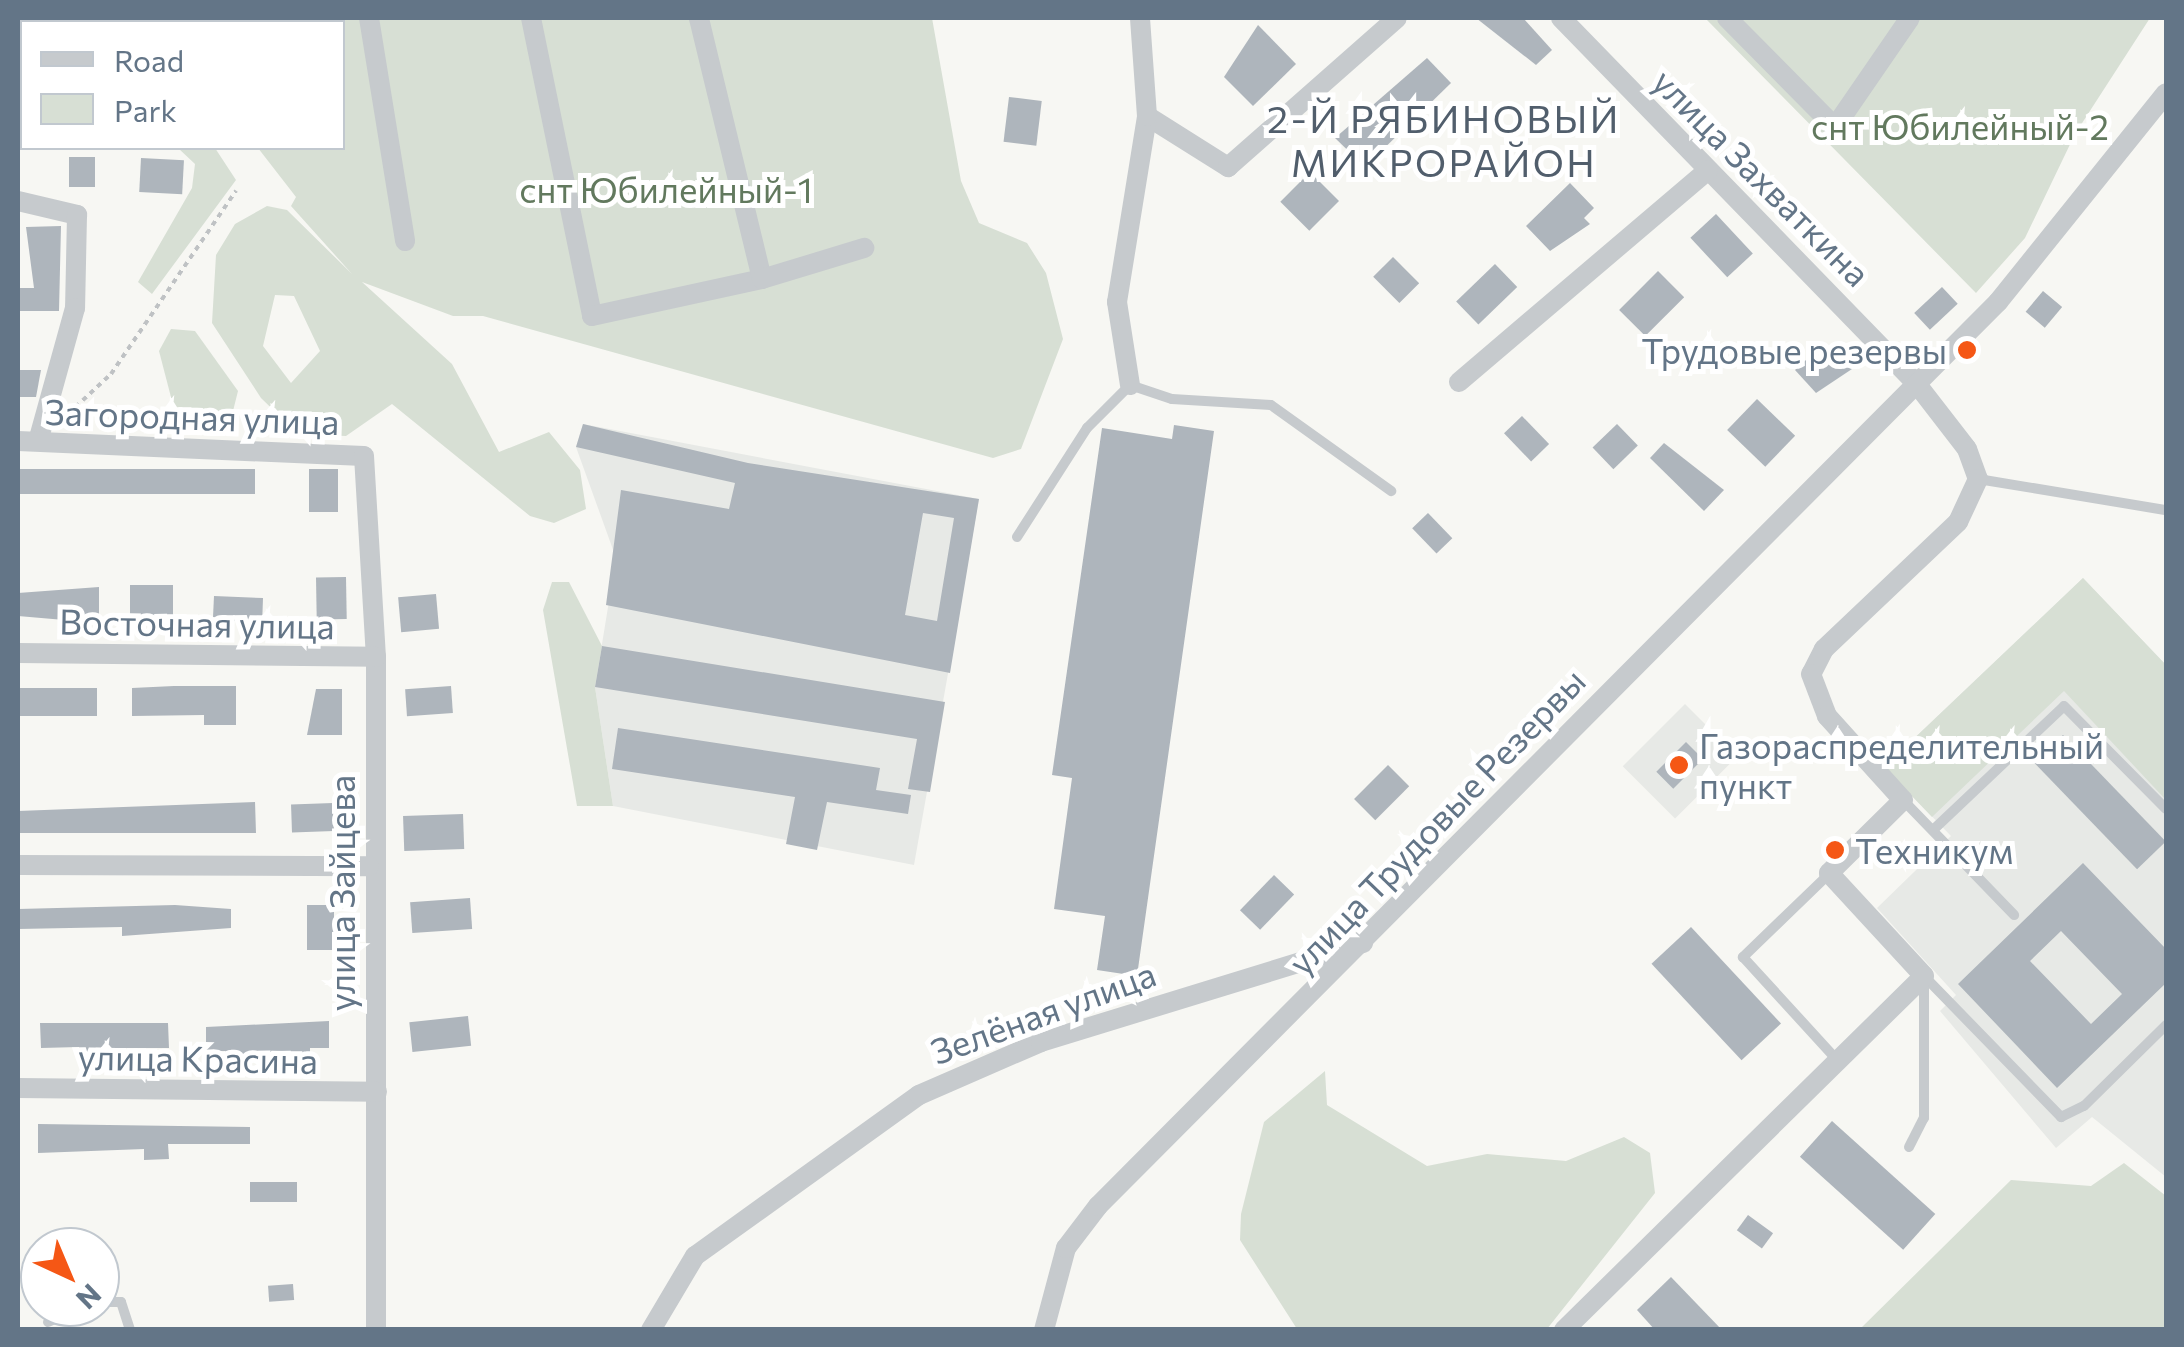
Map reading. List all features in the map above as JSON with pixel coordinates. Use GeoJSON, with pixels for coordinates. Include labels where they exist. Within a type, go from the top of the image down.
{"type":"FeatureCollection","features":[{"type":"Feature","properties":{"kind":"street"},"geometry":{"type":"LineString","coordinates":[[369,18],[405,241]]}},
{"type":"Feature","properties":{"kind":"street"},"geometry":{"type":"LineString","coordinates":[[531,18],[592,316],[762,279],[864,248]]}},
{"type":"Feature","properties":{"kind":"street"},"geometry":{"type":"LineString","coordinates":[[699,18],[762,279]]}},
{"type":"Feature","properties":{"kind":"street"},"geometry":{"type":"LineString","coordinates":[[1130,386],[1118,271],[1147,116],[1140,18]]}},
{"type":"Feature","properties":{"kind":"street"},"geometry":{"type":"LineString","coordinates":[[1147,116],[1228,167],[1397,18]]}},
{"type":"Feature","properties":{"kind":"street","name":"улица Захваткина"},"geometry":{"type":"LineString","coordinates":[[1561,18],[1916,383]]}},
{"type":"Feature","properties":{"kind":"street"},"geometry":{"type":"LineString","coordinates":[[1727,18],[1835,127],[1910,18]]}},
{"type":"Feature","properties":{"kind":"street","name":"улица Трудовые Резервы"},"geometry":{"type":"LineString","coordinates":[[1044,1330],[1080,1228],[2048,248],[2166,93]]}},
{"type":"Feature","properties":{"kind":"street"},"geometry":{"type":"LineString","coordinates":[[1460,382],[1708,170]]}},
{"type":"Feature","properties":{"kind":"street"},"geometry":{"type":"LineString","coordinates":[[18,201],[77,215],[75,308],[28,442]]}},
{"type":"Feature","properties":{"kind":"street"},"geometry":{"type":"LineString","coordinates":[[1564,1330],[1924,976],[1830,873],[1904,800],[1827,716],[1811,674],[1824,649],[1958,522],[1978,480],[1974,459],[1916,383]]}},
{"type":"Feature","properties":{"kind":"street","name":"Загородная улица"},"geometry":{"type":"LineString","coordinates":[[28,442],[364,456]]}},
{"type":"Feature","properties":{"kind":"street","name":"улица Зайцева"},"geometry":{"type":"LineString","coordinates":[[364,456],[376,657],[370,866],[377,1092],[376,1330]]}},
{"type":"Feature","properties":{"kind":"street","name":"Восточная улица"},"geometry":{"type":"LineString","coordinates":[[18,654],[376,657]]}},
{"type":"Feature","properties":{"kind":"street"},"geometry":{"type":"LineString","coordinates":[[18,865],[370,866]]}},
{"type":"Feature","properties":{"kind":"street","name":"Зелёная улица"},"geometry":{"type":"LineString","coordinates":[[651,1330],[675,1279],[720,1234],[953,1076],[1366,942]]}},
{"type":"Feature","properties":{"kind":"street","name":"улица Красина"},"geometry":{"type":"LineString","coordinates":[[18,1088],[377,1092]]}},
{"type":"Feature","properties":{"kind":"lane"},"geometry":{"type":"LineString","coordinates":[[1016,537],[1087,428],[1130,386],[1172,399],[1271,404],[1391,491]]}},
{"type":"Feature","properties":{"kind":"lane"},"geometry":{"type":"LineString","coordinates":[[1978,480],[2166,510]]}},
{"type":"Feature","properties":{"kind":"lane"},"geometry":{"type":"LineString","coordinates":[[1933,830],[2064,706],[2166,809]]}},
{"type":"Feature","properties":{"kind":"lane"},"geometry":{"type":"LineString","coordinates":[[1904,800],[2014,915]]}},
{"type":"Feature","properties":{"kind":"lane"},"geometry":{"type":"LineString","coordinates":[[1830,873],[1743,957],[1840,1062]]}},
{"type":"Feature","properties":{"kind":"lane"},"geometry":{"type":"LineString","coordinates":[[1924,976],[2061,1117],[2084,1106],[2166,1025]]}},
{"type":"Feature","properties":{"kind":"lane"},"geometry":{"type":"LineString","coordinates":[[1909,1147],[1926,1104],[1924,976]]}},
{"type":"Feature","properties":{"kind":"lane"},"geometry":{"type":"LineString","coordinates":[[120,1302],[130,1330]]}},
{"type":"Feature","properties":{"kind":"path"},"geometry":{"type":"LineString","coordinates":[[28,442],[112,374],[236,191]]}},
{"type":"Feature","properties":{"kind":"shaded area"},"geometry":{"type":"Polygon","coordinates":[[[583,424],[979,499],[914,865],[613,806],[595,687],[616,558],[576,447],[583,424]]]}},
{"type":"Feature","properties":{"kind":"shaded area"},"geometry":{"type":"Polygon","coordinates":[[[2083,578],[2166,665],[2166,1177],[2092,1117],[2056,1148],[1940,1011],[1956,995],[1877,908],[1951,836],[1884,767],[2083,578]]]}},
{"type":"Feature","properties":{"kind":"shaded area","name":"Газораспределительный пункт"},"geometry":{"type":"Polygon","coordinates":[[[1685,704],[1737,756],[1675,819],[1623,766],[1685,704]]]}},
{"type":"Feature","properties":{"kind":"green space"},"geometry":{"type":"Polygon","coordinates":[[[18,18],[88,18],[20,20],[18,70],[18,18]]]}},
{"type":"Feature","properties":{"kind":"green space","name":"снт Юбилейный-1"},"geometry":{"type":"Polygon","coordinates":[[[161,18],[932,18],[961,181],[979,223],[1027,243],[1046,273],[1063,339],[1021,449],[993,458],[483,316],[453,316],[362,282],[452,364],[499,452],[549,432],[580,470],[586,509],[554,523],[530,516],[392,404],[346,436],[298,434],[261,398],[212,323],[216,255],[235,224],[267,206],[287,210],[352,274],[291,206],[296,197],[260,150],[345,150],[345,20],[161,18]],[[275,295],[263,346],[291,383],[320,351],[294,296],[275,295]]]}},
{"type":"Feature","properties":{"kind":"green space","name":"снт Юбилейный-2"},"geometry":{"type":"Polygon","coordinates":[[[1705,18],[2150,18],[2075,134],[2025,238],[1976,293],[1705,18]]]}},
{"type":"Feature","properties":{"kind":"green space"},"geometry":{"type":"Polygon","coordinates":[[[180,150],[216,150],[236,180],[152,294],[138,282],[192,188],[195,164],[180,150]]]}},
{"type":"Feature","properties":{"kind":"green space"},"geometry":{"type":"Polygon","coordinates":[[[171,329],[195,331],[238,391],[231,419],[179,428],[159,351],[171,329]]]}},
{"type":"Feature","properties":{"kind":"green space"},"geometry":{"type":"Polygon","coordinates":[[[2083,578],[2166,665],[2166,800],[2064,691],[1932,817],[1884,767],[2083,578]]]}},
{"type":"Feature","properties":{"kind":"green space"},"geometry":{"type":"Polygon","coordinates":[[[552,582],[569,582],[602,646],[595,687],[613,806],[577,806],[543,610],[552,582]]]}},
{"type":"Feature","properties":{"kind":"green space"},"geometry":{"type":"Polygon","coordinates":[[[1325,1071],[1327,1105],[1427,1166],[1487,1154],[1566,1161],[1624,1137],[1650,1153],[1655,1193],[1547,1329],[1297,1329],[1240,1240],[1241,1214],[1264,1122],[1325,1071]]]}},
{"type":"Feature","properties":{"kind":"green space"},"geometry":{"type":"Polygon","coordinates":[[[2124,1163],[2166,1196],[2166,1329],[1860,1329],[2011,1180],[2091,1186],[2124,1163]]]}},
{"type":"Feature","properties":{"kind":"building"},"geometry":{"type":"Polygon","coordinates":[[[1476,18],[1523,18],[1552,50],[1536,65],[1476,18]]]}},
{"type":"Feature","properties":{"kind":"building"},"geometry":{"type":"Polygon","coordinates":[[[1258,25],[1296,64],[1253,106],[1224,77],[1258,25]]]}},
{"type":"Feature","properties":{"kind":"building"},"geometry":{"type":"Polygon","coordinates":[[[1427,58],[1451,83],[1365,167],[1335,138],[1427,58]]]}},
{"type":"Feature","properties":{"kind":"building"},"geometry":{"type":"Polygon","coordinates":[[[1009,97],[1042,101],[1036,146],[1004,142],[1009,97]]]}},
{"type":"Feature","properties":{"kind":"building"},"geometry":{"type":"Polygon","coordinates":[[[69,157],[95,157],[95,187],[69,187],[69,157]]]}},
{"type":"Feature","properties":{"kind":"building"},"geometry":{"type":"Polygon","coordinates":[[[141,158],[184,160],[182,194],[139,192],[141,158]]]}},
{"type":"Feature","properties":{"kind":"building"},"geometry":{"type":"Polygon","coordinates":[[[1310,172],[1339,201],[1309,231],[1280,202],[1310,172]]]}},
{"type":"Feature","properties":{"kind":"building"},"geometry":{"type":"Polygon","coordinates":[[[1570,183],[1594,208],[1584,218],[1590,224],[1550,251],[1526,226],[1570,183]]]}},
{"type":"Feature","properties":{"kind":"building"},"geometry":{"type":"Polygon","coordinates":[[[1716,214],[1753,253],[1727,277],[1690,238],[1716,214]]]}},
{"type":"Feature","properties":{"kind":"building"},"geometry":{"type":"Polygon","coordinates":[[[61,226],[59,311],[18,311],[18,288],[34,288],[26,227],[61,226]]]}},
{"type":"Feature","properties":{"kind":"building"},"geometry":{"type":"Polygon","coordinates":[[[1393,257],[1419,283],[1399,303],[1373,277],[1393,257]]]}},
{"type":"Feature","properties":{"kind":"building"},"geometry":{"type":"Polygon","coordinates":[[[1495,264],[1517,287],[1478,325],[1456,302],[1495,264]]]}},
{"type":"Feature","properties":{"kind":"building"},"geometry":{"type":"Polygon","coordinates":[[[1658,271],[1684,297],[1645,336],[1619,310],[1658,271]]]}},
{"type":"Feature","properties":{"kind":"building"},"geometry":{"type":"Polygon","coordinates":[[[1942,287],[1958,304],[1930,330],[1914,313],[1942,287]]]}},
{"type":"Feature","properties":{"kind":"building"},"geometry":{"type":"Polygon","coordinates":[[[2043,291],[2062,307],[2045,328],[2026,312],[2043,291]]]}},
{"type":"Feature","properties":{"kind":"building"},"geometry":{"type":"Polygon","coordinates":[[[1817,350],[1852,369],[1816,393],[1795,370],[1817,350]]]}},
{"type":"Feature","properties":{"kind":"building"},"geometry":{"type":"Polygon","coordinates":[[[18,370],[41,370],[36,397],[18,397],[18,370]]]}},
{"type":"Feature","properties":{"kind":"building"},"geometry":{"type":"Polygon","coordinates":[[[1757,399],[1795,436],[1765,467],[1727,430],[1757,399]]]}},
{"type":"Feature","properties":{"kind":"building"},"geometry":{"type":"Polygon","coordinates":[[[1522,416],[1549,444],[1531,461],[1504,433],[1522,416]]]}},
{"type":"Feature","properties":{"kind":"building"},"geometry":{"type":"Polygon","coordinates":[[[583,424],[748,463],[979,499],[950,673],[606,605],[621,490],[729,509],[735,483],[576,447],[583,424]],[[923,513],[905,615],[937,621],[954,518],[923,513]]]}},
{"type":"Feature","properties":{"kind":"building"},"geometry":{"type":"Polygon","coordinates":[[[1617,424],[1638,446],[1613,469],[1593,448],[1617,424]]]}},
{"type":"Feature","properties":{"kind":"building"},"geometry":{"type":"Polygon","coordinates":[[[1174,425],[1214,431],[1137,976],[1097,970],[1105,916],[1054,909],[1072,778],[1052,775],[1102,428],[1172,439],[1174,425]]]}},
{"type":"Feature","properties":{"kind":"building"},"geometry":{"type":"Polygon","coordinates":[[[1664,443],[1724,490],[1704,511],[1650,458],[1664,443]]]}},
{"type":"Feature","properties":{"kind":"building"},"geometry":{"type":"Polygon","coordinates":[[[18,469],[255,469],[255,494],[18,494],[18,469]]]}},
{"type":"Feature","properties":{"kind":"building"},"geometry":{"type":"Polygon","coordinates":[[[309,469],[338,469],[338,512],[309,512],[309,469]]]}},
{"type":"Feature","properties":{"kind":"building"},"geometry":{"type":"Polygon","coordinates":[[[1428,513],[1452,538],[1436,553],[1412,528],[1428,513]]]}},
{"type":"Feature","properties":{"kind":"building"},"geometry":{"type":"Polygon","coordinates":[[[346,577],[347,619],[317,620],[316,578],[346,577]]]}},
{"type":"Feature","properties":{"kind":"building"},"geometry":{"type":"Polygon","coordinates":[[[130,585],[173,585],[173,616],[130,616],[130,585]]]}},
{"type":"Feature","properties":{"kind":"building"},"geometry":{"type":"Polygon","coordinates":[[[99,587],[99,623],[18,616],[18,593],[99,587]]]}},
{"type":"Feature","properties":{"kind":"building"},"geometry":{"type":"Polygon","coordinates":[[[436,594],[439,629],[401,632],[398,597],[436,594]]]}},
{"type":"Feature","properties":{"kind":"building"},"geometry":{"type":"Polygon","coordinates":[[[214,596],[263,598],[262,626],[213,617],[214,596]]]}},
{"type":"Feature","properties":{"kind":"building"},"geometry":{"type":"Polygon","coordinates":[[[602,646],[945,702],[930,792],[908,789],[917,739],[595,687],[602,646]]]}},
{"type":"Feature","properties":{"kind":"building"},"geometry":{"type":"Polygon","coordinates":[[[236,686],[236,725],[204,725],[204,715],[132,716],[132,688],[236,686]]]}},
{"type":"Feature","properties":{"kind":"building"},"geometry":{"type":"Polygon","coordinates":[[[451,686],[453,713],[407,716],[405,689],[451,686]]]}},
{"type":"Feature","properties":{"kind":"building"},"geometry":{"type":"Polygon","coordinates":[[[18,688],[97,688],[97,716],[18,716],[18,688]]]}},
{"type":"Feature","properties":{"kind":"building"},"geometry":{"type":"Polygon","coordinates":[[[316,689],[342,689],[342,735],[307,735],[316,689]]]}},
{"type":"Feature","properties":{"kind":"building"},"geometry":{"type":"Polygon","coordinates":[[[618,728],[880,768],[876,790],[911,795],[908,814],[827,802],[817,850],[786,844],[795,797],[612,769],[618,728]]]}},
{"type":"Feature","properties":{"kind":"building"},"geometry":{"type":"Polygon","coordinates":[[[2063,735],[2166,841],[2137,869],[2034,763],[2063,735]]]}},
{"type":"Feature","properties":{"kind":"building","name":"Газораспределительный пункт"},"geometry":{"type":"Polygon","coordinates":[[[1686,742],[1703,759],[1673,789],[1656,772],[1686,742]]]}},
{"type":"Feature","properties":{"kind":"building"},"geometry":{"type":"Polygon","coordinates":[[[1388,765],[1409,786],[1375,820],[1354,799],[1388,765]]]}},
{"type":"Feature","properties":{"kind":"building"},"geometry":{"type":"Polygon","coordinates":[[[255,802],[256,833],[18,833],[18,811],[255,802]]]}},
{"type":"Feature","properties":{"kind":"building"},"geometry":{"type":"Polygon","coordinates":[[[333,803],[334,831],[292,832],[291,804],[333,803]]]}},
{"type":"Feature","properties":{"kind":"building"},"geometry":{"type":"Polygon","coordinates":[[[463,814],[464,849],[404,851],[403,816],[463,814]]]}},
{"type":"Feature","properties":{"kind":"building"},"geometry":{"type":"Polygon","coordinates":[[[2083,863],[2166,949],[2166,983],[2057,1088],[1958,984],[2083,863]],[[2061,931],[2030,961],[2091,1024],[2122,994],[2061,931]]]}},
{"type":"Feature","properties":{"kind":"building"},"geometry":{"type":"Polygon","coordinates":[[[1274,875],[1294,894],[1260,930],[1240,910],[1274,875]]]}},
{"type":"Feature","properties":{"kind":"building"},"geometry":{"type":"Polygon","coordinates":[[[470,898],[472,929],[412,933],[410,902],[470,898]]]}},
{"type":"Feature","properties":{"kind":"building"},"geometry":{"type":"Polygon","coordinates":[[[175,905],[231,909],[231,928],[122,936],[122,927],[18,929],[18,909],[175,905]]]}},
{"type":"Feature","properties":{"kind":"building"},"geometry":{"type":"Polygon","coordinates":[[[307,905],[334,905],[334,950],[307,950],[307,905]]]}},
{"type":"Feature","properties":{"kind":"building"},"geometry":{"type":"Polygon","coordinates":[[[1691,927],[1781,1024],[1742,1060],[1652,964],[1691,927]]]}},
{"type":"Feature","properties":{"kind":"building"},"geometry":{"type":"Polygon","coordinates":[[[468,1016],[471,1046],[412,1052],[409,1022],[468,1016]]]}},
{"type":"Feature","properties":{"kind":"building"},"geometry":{"type":"Polygon","coordinates":[[[329,1021],[329,1048],[310,1048],[310,1059],[225,1060],[225,1051],[206,1051],[206,1027],[329,1021]]]}},
{"type":"Feature","properties":{"kind":"building"},"geometry":{"type":"Polygon","coordinates":[[[40,1023],[168,1023],[169,1048],[110,1048],[110,1060],[79,1061],[79,1047],[41,1048],[40,1023]]]}},
{"type":"Feature","properties":{"kind":"building"},"geometry":{"type":"Polygon","coordinates":[[[1832,1121],[1935,1214],[1903,1250],[1800,1157],[1832,1121]]]}},
{"type":"Feature","properties":{"kind":"building"},"geometry":{"type":"Polygon","coordinates":[[[38,1124],[250,1127],[250,1144],[168,1144],[169,1159],[144,1160],[144,1149],[38,1153],[38,1124]]]}},
{"type":"Feature","properties":{"kind":"building"},"geometry":{"type":"Polygon","coordinates":[[[250,1182],[297,1182],[297,1202],[250,1202],[250,1182]]]}},
{"type":"Feature","properties":{"kind":"building"},"geometry":{"type":"Polygon","coordinates":[[[1748,1215],[1773,1233],[1762,1249],[1737,1230],[1748,1215]]]}},
{"type":"Feature","properties":{"kind":"building"},"geometry":{"type":"Polygon","coordinates":[[[1671,1277],[1722,1330],[1655,1330],[1637,1310],[1671,1277]]]}},
{"type":"Feature","properties":{"kind":"building"},"geometry":{"type":"Polygon","coordinates":[[[293,1284],[294,1300],[269,1302],[268,1286],[293,1284]]]}},
{"type":"Feature","properties":{"kind":"place","name":"Трудовые резервы"},"geometry":{"type":"Point","coordinates":[1967,350]}},
{"type":"Feature","properties":{"kind":"place","name":"Газораспределительный пункт"},"geometry":{"type":"Point","coordinates":[1679,765]}},
{"type":"Feature","properties":{"kind":"place","name":"Техникум"},"geometry":{"type":"Point","coordinates":[1835,850]}},
{"type":"Feature","properties":{"kind":"district","name":"2-Й РЯБИНОВЫЙ МИКРОРАЙОН"},"geometry":{"type":"Point","coordinates":[1444,140]}}]}
